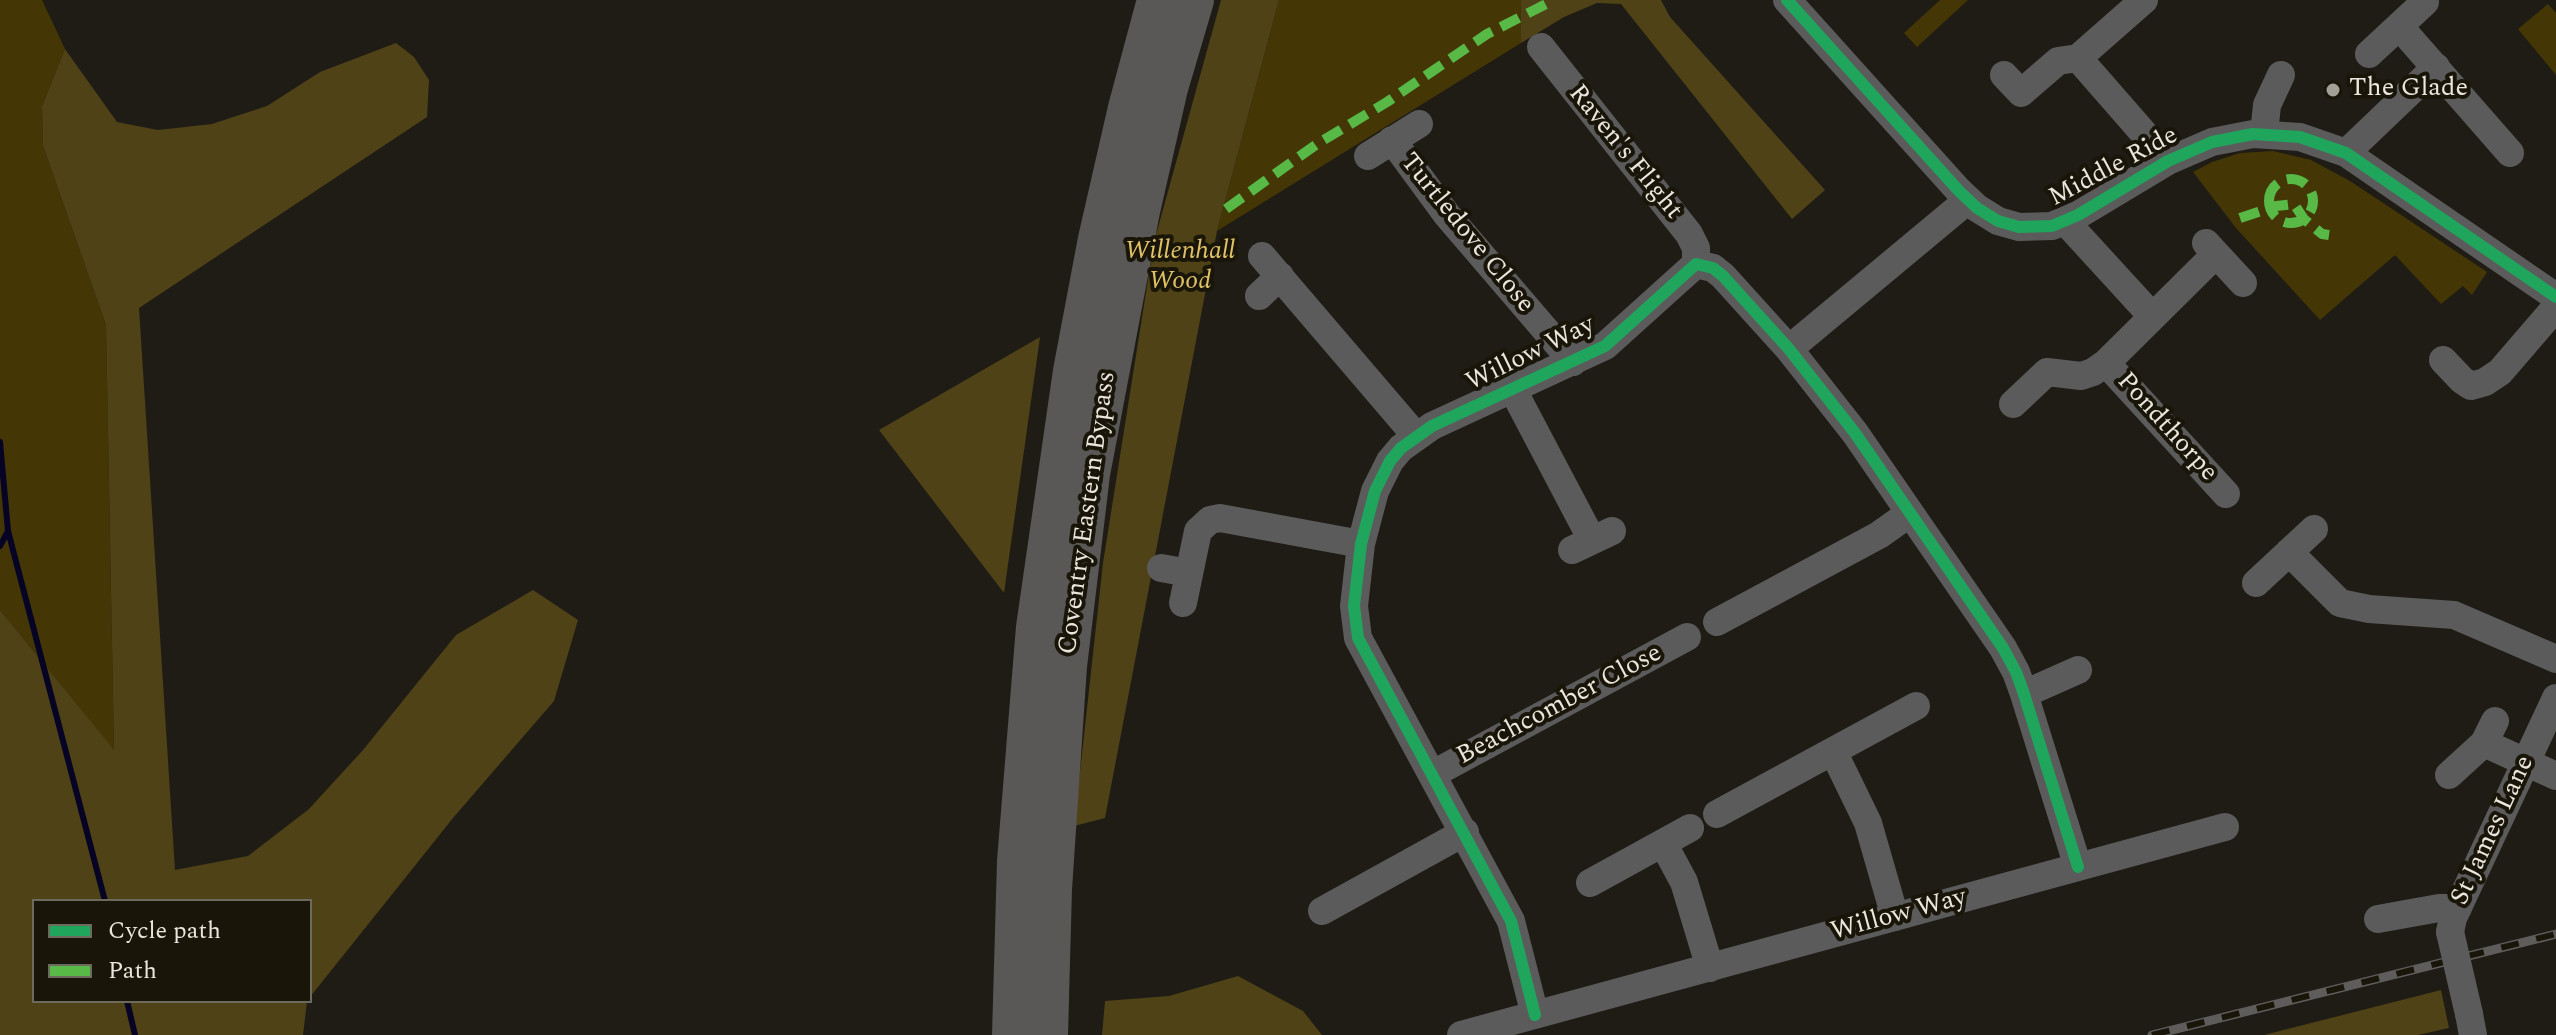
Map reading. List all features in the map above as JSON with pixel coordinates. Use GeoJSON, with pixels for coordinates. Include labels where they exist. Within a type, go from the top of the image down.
{"type":"FeatureCollection","features":[{"type":"Feature","properties":{"kind":"highway","name":"Coventry Eastern Bypass"},"geometry":{"type":"LineString","coordinates":[[1012,1035],[1017,861],[1038,612],[1073,371],[1098,239],[1157,0]]}},
{"type":"Feature","properties":{"kind":"highway","name":"Coventry Eastern Bypass"},"geometry":{"type":"LineString","coordinates":[[1048,1035],[1052,889],[1067,666],[1090,474],[1140,211],[1168,88],[1194,0]]}},
{"type":"Feature","properties":{"kind":"street"},"geometry":{"type":"LineString","coordinates":[[2004,75],[2021,93],[2058,61],[2078,58],[2144,0]]}},
{"type":"Feature","properties":{"kind":"street"},"geometry":{"type":"LineString","coordinates":[[2369,54],[2425,2]]}},
{"type":"Feature","properties":{"kind":"street","name":"Middle Ride"},"geometry":{"type":"LineString","coordinates":[[1795,3],[1968,200],[1998,221],[2019,227],[2042,228],[2065,221],[2168,161],[2212,142],[2253,134],[2300,137],[2346,153],[2556,297]]}},
{"type":"Feature","properties":{"kind":"street"},"geometry":{"type":"LineString","coordinates":[[2399,26],[2510,153]]}},
{"type":"Feature","properties":{"kind":"street","name":"Raven's Flight"},"geometry":{"type":"LineString","coordinates":[[1539,49],[1689,234],[1696,248],[1696,264]]}},
{"type":"Feature","properties":{"kind":"street"},"geometry":{"type":"LineString","coordinates":[[2078,58],[2168,161]]}},
{"type":"Feature","properties":{"kind":"street"},"geometry":{"type":"LineString","coordinates":[[2346,153],[2436,67]]}},
{"type":"Feature","properties":{"kind":"street"},"geometry":{"type":"LineString","coordinates":[[2264,134],[2267,105],[2281,75]]}},
{"type":"Feature","properties":{"kind":"street","name":"Turtledove Close"},"geometry":{"type":"LineString","coordinates":[[1368,156],[1419,124]]}},
{"type":"Feature","properties":{"kind":"street","name":"Turtledove Close"},"geometry":{"type":"LineString","coordinates":[[1392,140],[1447,215],[1573,362]]}},
{"type":"Feature","properties":{"kind":"street"},"geometry":{"type":"LineString","coordinates":[[1789,349],[1968,200]]}},
{"type":"Feature","properties":{"kind":"street"},"geometry":{"type":"LineString","coordinates":[[2065,221],[2152,316]]}},
{"type":"Feature","properties":{"kind":"street","name":"Pondthorpe"},"geometry":{"type":"LineString","coordinates":[[2013,404],[2047,372],[2081,376],[2106,363],[2211,248],[2243,283]]}},
{"type":"Feature","properties":{"kind":"street"},"geometry":{"type":"LineString","coordinates":[[1696,264],[1713,268],[1723,276],[1789,349],[1855,433],[2003,648],[2024,694],[2078,867]]}},
{"type":"Feature","properties":{"kind":"street","name":"Willow Way"},"geometry":{"type":"LineString","coordinates":[[1535,1015],[1511,921],[1358,638],[1354,606],[1361,544],[1375,491],[1383,472],[1401,448],[1416,436],[1573,362],[1616,337],[1696,264]]}},
{"type":"Feature","properties":{"kind":"street"},"geometry":{"type":"LineString","coordinates":[[1259,296],[1271,266],[1416,436]]}},
{"type":"Feature","properties":{"kind":"street"},"geometry":{"type":"LineString","coordinates":[[2443,360],[2471,386],[2485,382],[2500,372],[2556,307]]}},
{"type":"Feature","properties":{"kind":"street","name":"Pondthorpe"},"geometry":{"type":"LineString","coordinates":[[2106,363],[2226,494]]}},
{"type":"Feature","properties":{"kind":"street"},"geometry":{"type":"LineString","coordinates":[[1513,390],[1592,540]]}},
{"type":"Feature","properties":{"kind":"street"},"geometry":{"type":"LineString","coordinates":[[1717,622],[1879,535],[1910,513]]}},
{"type":"Feature","properties":{"kind":"street"},"geometry":{"type":"LineString","coordinates":[[1183,603],[1198,531],[1215,518],[1361,544]]}},
{"type":"Feature","properties":{"kind":"street"},"geometry":{"type":"LineString","coordinates":[[2256,583],[2314,529]]}},
{"type":"Feature","properties":{"kind":"street"},"geometry":{"type":"LineString","coordinates":[[2289,552],[2340,603],[2369,609],[2454,615],[2556,659]]}},
{"type":"Feature","properties":{"kind":"street"},"geometry":{"type":"LineString","coordinates":[[1161,568],[1189,573]]}},
{"type":"Feature","properties":{"kind":"street","name":"Beachcomber Close"},"geometry":{"type":"LineString","coordinates":[[1433,774],[1687,637]]}},
{"type":"Feature","properties":{"kind":"street"},"geometry":{"type":"LineString","coordinates":[[2024,694],[2078,670]]}},
{"type":"Feature","properties":{"kind":"street","name":"St James Lane"},"geometry":{"type":"LineString","coordinates":[[2471,1025],[2454,920],[2556,698]]}},
{"type":"Feature","properties":{"kind":"street"},"geometry":{"type":"LineString","coordinates":[[1717,814],[1916,706]]}},
{"type":"Feature","properties":{"kind":"street"},"geometry":{"type":"LineString","coordinates":[[2449,775],[2490,732],[2526,762],[2556,776]]}},
{"type":"Feature","properties":{"kind":"street"},"geometry":{"type":"LineString","coordinates":[[1833,751],[1868,823],[1895,917]]}},
{"type":"Feature","properties":{"kind":"street","name":"Willow Way"},"geometry":{"type":"LineString","coordinates":[[1461,1035],[2225,827]]}},
{"type":"Feature","properties":{"kind":"street"},"geometry":{"type":"LineString","coordinates":[[1590,883],[1690,828]]}},
{"type":"Feature","properties":{"kind":"street"},"geometry":{"type":"LineString","coordinates":[[1322,911],[1465,832]]}},
{"type":"Feature","properties":{"kind":"street"},"geometry":{"type":"LineString","coordinates":[[1663,843],[1684,882],[1710,968]]}},
{"type":"Feature","properties":{"kind":"street"},"geometry":{"type":"LineString","coordinates":[[2378,919],[2439,908],[2454,920]]}},
{"type":"Feature","properties":{"kind":"shaded area"},"geometry":{"type":"Polygon","coordinates":[[[0,0],[42,0],[65,49],[42,106],[43,146],[106,325],[114,751],[0,610],[0,0]]]}},
{"type":"Feature","properties":{"kind":"shaded area"},"geometry":{"type":"Polygon","coordinates":[[[1279,0],[1521,0],[1521,43],[1217,231],[1279,0]]]}},
{"type":"Feature","properties":{"kind":"shaded area"},"geometry":{"type":"Polygon","coordinates":[[[1940,0],[1968,0],[1917,47],[1904,33],[1940,0]]]}},
{"type":"Feature","properties":{"kind":"shaded area"},"geometry":{"type":"Polygon","coordinates":[[[2548,4],[2556,13],[2556,75],[2518,29],[2548,4]]]}},
{"type":"Feature","properties":{"kind":"shaded area"},"geometry":{"type":"Polygon","coordinates":[[[2273,151],[2311,160],[2350,181],[2487,272],[2472,295],[2463,286],[2441,304],[2395,255],[2320,320],[2236,228],[2193,172],[2240,153],[2273,151]]]}},
{"type":"Feature","properties":{"kind":"green space","name":"Willenhall Wood"},"geometry":{"type":"Polygon","coordinates":[[[1221,0],[1279,0],[1217,231],[1105,818],[1074,826],[1103,563],[1154,242],[1221,0]]]}},
{"type":"Feature","properties":{"kind":"green space"},"geometry":{"type":"Polygon","coordinates":[[[1521,0],[1661,0],[1670,17],[1825,190],[1792,219],[1621,4],[1597,3],[1564,17],[1521,43],[1521,0]]]}},
{"type":"Feature","properties":{"kind":"green space"},"geometry":{"type":"Polygon","coordinates":[[[396,43],[414,57],[429,80],[427,117],[139,308],[175,870],[248,856],[309,809],[363,750],[456,635],[533,590],[578,620],[554,701],[453,818],[312,994],[312,899],[32,899],[32,1003],[307,1003],[303,1035],[0,1035],[0,610],[114,750],[106,325],[43,146],[42,106],[65,49],[117,122],[158,130],[212,124],[267,106],[320,72],[396,43]]]}},
{"type":"Feature","properties":{"kind":"green space"},"geometry":{"type":"Polygon","coordinates":[[[1040,337],[1004,593],[879,430],[1040,337]]]}},
{"type":"Feature","properties":{"kind":"green space"},"geometry":{"type":"Polygon","coordinates":[[[1238,976],[1303,1011],[1322,1035],[1102,1035],[1105,1001],[1169,996],[1238,976]]]}},
{"type":"Feature","properties":{"kind":"green space"},"geometry":{"type":"Polygon","coordinates":[[[2441,990],[2449,1028],[2418,1035],[2264,1035],[2441,990]]]}},
{"type":"Feature","properties":{"kind":"waterway"},"geometry":{"type":"LineString","coordinates":[[0,442],[8,531],[104,899]]}},
{"type":"Feature","properties":{"kind":"waterway"},"geometry":{"type":"LineString","coordinates":[[0,546],[8,531]]}},
{"type":"Feature","properties":{"kind":"waterway"},"geometry":{"type":"LineString","coordinates":[[127,1003],[135,1035]]}},
{"type":"Feature","properties":{"kind":"railway"},"geometry":{"type":"LineString","coordinates":[[2152,1035],[2556,934]]}},
{"type":"Feature","properties":{"kind":"marked path"},"geometry":{"type":"LineString","coordinates":[[1226,209],[1317,144],[1387,102],[1487,34],[1554,0]]}},
{"type":"Feature","properties":{"kind":"marked path"},"geometry":{"type":"LineString","coordinates":[[2291,179],[2307,185],[2313,201],[2307,217],[2291,223],[2275,217],[2269,201],[2275,185],[2291,179]]}},
{"type":"Feature","properties":{"kind":"marked path"},"geometry":{"type":"LineString","coordinates":[[2240,218],[2276,206],[2294,204],[2304,219],[2322,234],[2329,235]]}},
{"type":"Feature","properties":{"kind":"cycle path"},"geometry":{"type":"LineString","coordinates":[[1787,0],[1959,191],[1977,208],[1998,221],[2019,227],[2052,226],[2078,215],[2168,161],[2212,142],[2253,134],[2300,137],[2346,153],[2556,297]]}},
{"type":"Feature","properties":{"kind":"cycle path"},"geometry":{"type":"LineString","coordinates":[[1535,1015],[1511,921],[1358,638],[1354,606],[1361,544],[1375,491],[1390,461],[1401,448],[1432,426],[1605,346],[1696,264],[1713,268],[1723,276],[1789,349],[1855,433],[2003,648],[2024,694],[2078,867]]}},
{"type":"Feature","properties":{"kind":"place","name":"The Glade"},"geometry":{"type":"Point","coordinates":[2333,90]}}]}
